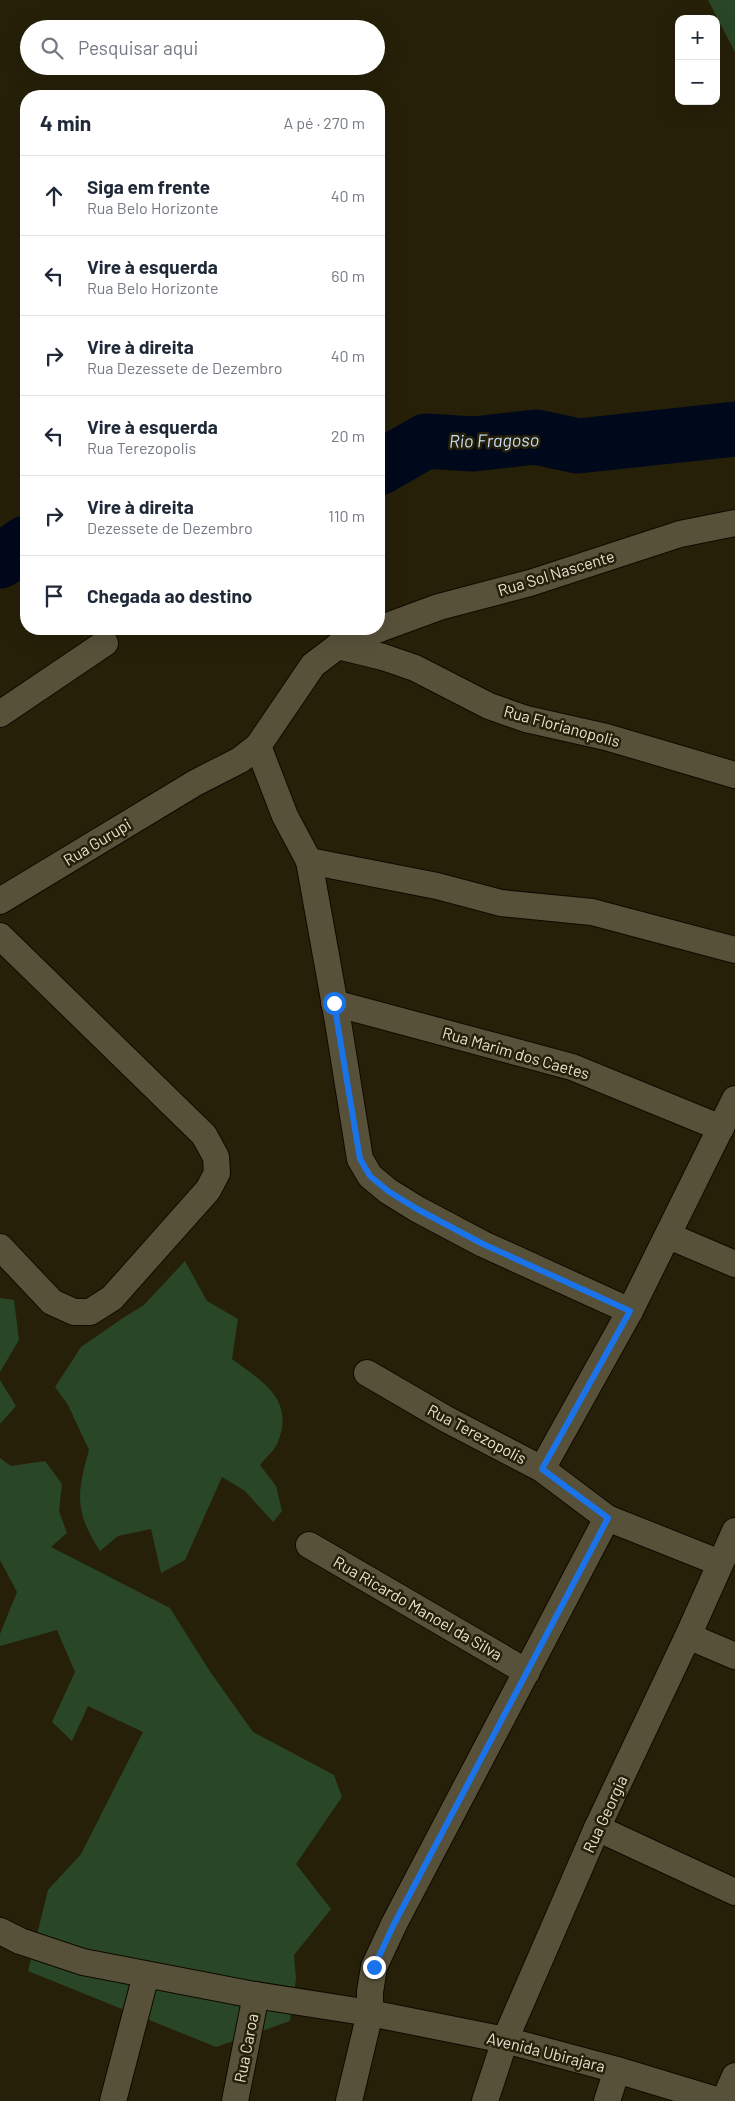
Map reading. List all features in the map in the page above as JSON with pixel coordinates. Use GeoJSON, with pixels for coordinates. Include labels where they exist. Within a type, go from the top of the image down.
{"type":"FeatureCollection","features":[{"type":"Feature","properties":{"kind":"street","name":"Rua Sol Nascente"},"geometry":{"type":"LineString","coordinates":[[385,627],[439,607],[530,582],[680,534],[735,523]]}},
{"type":"Feature","properties":{"kind":"street","name":"Rua Sol Nascente"},"geometry":{"type":"LineString","coordinates":[[195,782],[240,760],[258,746],[313,665],[338,646],[365,635]]}},
{"type":"Feature","properties":{"kind":"street"},"geometry":{"type":"LineString","coordinates":[[0,714],[105,643]]}},
{"type":"Feature","properties":{"kind":"street","name":"Rua Florianopolis"},"geometry":{"type":"LineString","coordinates":[[338,646],[383,657],[415,668],[489,706],[526,719],[606,737],[735,775]]}},
{"type":"Feature","properties":{"kind":"street"},"geometry":{"type":"LineString","coordinates":[[258,746],[285,816],[309,862],[360,1159],[370,1176],[388,1191],[417,1209],[483,1244],[630,1311]]}},
{"type":"Feature","properties":{"kind":"street","name":"Rua Gurupi"},"geometry":{"type":"LineString","coordinates":[[0,901],[195,782]]}},
{"type":"Feature","properties":{"kind":"street"},"geometry":{"type":"LineString","coordinates":[[309,862],[437,886],[501,903],[592,912],[735,950]]}},
{"type":"Feature","properties":{"kind":"street"},"geometry":{"type":"LineString","coordinates":[[0,936],[204,1135],[216,1157],[217,1173],[208,1190],[140,1268],[112,1298],[90,1312],[74,1312],[52,1302],[0,1246]]}},
{"type":"Feature","properties":{"kind":"street","name":"Rua Marim dos Caetes"},"geometry":{"type":"LineString","coordinates":[[334,1003],[572,1067],[721,1128]]}},
{"type":"Feature","properties":{"kind":"street"},"geometry":{"type":"LineString","coordinates":[[542,1469],[630,1311],[669,1236],[735,1099]]}},
{"type":"Feature","properties":{"kind":"street"},"geometry":{"type":"LineString","coordinates":[[669,1236],[735,1264]]}},
{"type":"Feature","properties":{"kind":"street","name":"Rua Terezopolis"},"geometry":{"type":"LineString","coordinates":[[367,1373],[446,1419],[542,1469],[608,1518],[720,1563]]}},
{"type":"Feature","properties":{"kind":"street"},"geometry":{"type":"LineString","coordinates":[[349,2101],[370,2013],[370,1992],[374,1967],[394,1924],[608,1518]]}},
{"type":"Feature","properties":{"kind":"street","name":"Rua Georgia"},"geometry":{"type":"LineString","coordinates":[[485,2101],[505,2040],[597,1828],[688,1636],[735,1531]]}},
{"type":"Feature","properties":{"kind":"street","name":"Rua Ricardo Manoel da Silva"},"geometry":{"type":"LineString","coordinates":[[309,1545],[528,1672]]}},
{"type":"Feature","properties":{"kind":"street"},"geometry":{"type":"LineString","coordinates":[[688,1636],[735,1656]]}},
{"type":"Feature","properties":{"kind":"street"},"geometry":{"type":"LineString","coordinates":[[597,1828],[735,1892]]}},
{"type":"Feature","properties":{"kind":"street","name":"Avenida Ubirajara"},"geometry":{"type":"LineString","coordinates":[[0,1931],[20,1941],[83,1962],[256,1995],[370,2013],[505,2040],[618,2070],[719,2101]]}},
{"type":"Feature","properties":{"kind":"street"},"geometry":{"type":"LineString","coordinates":[[113,2101],[146,1975]]}},
{"type":"Feature","properties":{"kind":"street","name":"Rua Caroa"},"geometry":{"type":"LineString","coordinates":[[235,2101],[256,1995]]}},
{"type":"Feature","properties":{"kind":"street"},"geometry":{"type":"LineString","coordinates":[[607,2101],[618,2070]]}},
{"type":"Feature","properties":{"kind":"street"},"geometry":{"type":"LineString","coordinates":[[724,2101],[735,2076]]}},
{"type":"Feature","properties":{"kind":"green space"},"geometry":{"type":"Polygon","coordinates":[[[708,0],[735,0],[735,52],[720,23],[720,15],[716,15],[708,0]]]}},
{"type":"Feature","properties":{"kind":"green space"},"geometry":{"type":"Polygon","coordinates":[[[185,1261],[207,1301],[238,1319],[232,1359],[265,1384],[279,1404],[282,1415],[282,1429],[274,1449],[260,1465],[276,1486],[282,1511],[273,1522],[245,1491],[222,1477],[185,1560],[161,1573],[151,1529],[118,1536],[100,1551],[92,1537],[82,1513],[80,1502],[82,1478],[89,1450],[68,1405],[55,1387],[81,1347],[144,1305],[185,1261]]]}},
{"type":"Feature","properties":{"kind":"green space"},"geometry":{"type":"Polygon","coordinates":[[[0,1298],[14,1300],[19,1340],[0,1372],[0,1298]]]}},
{"type":"Feature","properties":{"kind":"green space"},"geometry":{"type":"Polygon","coordinates":[[[0,1380],[16,1406],[0,1424],[0,1380]]]}},
{"type":"Feature","properties":{"kind":"green space"},"geometry":{"type":"Polygon","coordinates":[[[0,1458],[11,1466],[45,1461],[62,1484],[59,1511],[67,1533],[51,1547],[170,1608],[209,1670],[253,1732],[334,1775],[342,1797],[296,1864],[331,1909],[294,1955],[296,1979],[290,2021],[216,2047],[28,1971],[48,1890],[81,1854],[143,1732],[88,1706],[72,1741],[52,1722],[75,1672],[57,1630],[0,1646],[0,1634],[17,1592],[0,1560],[0,1458]]]}},
{"type":"Feature","properties":{"kind":"waterway","name":"Rio Fragoso"},"geometry":{"type":"LineString","coordinates":[[385,465],[426,441],[473,444],[536,437],[578,446],[735,429]]}},
{"type":"Feature","properties":{"kind":"waterway","name":"Rio Fragoso"},"geometry":{"type":"LineString","coordinates":[[0,561],[20,547]]}},
{"type":"Feature","properties":{"kind":"route"},"geometry":{"type":"LineString","coordinates":[[334,1003],[360,1159],[370,1176],[388,1191],[417,1209],[483,1244],[630,1311],[542,1469],[608,1518],[394,1924],[374,1967]]}}]}
